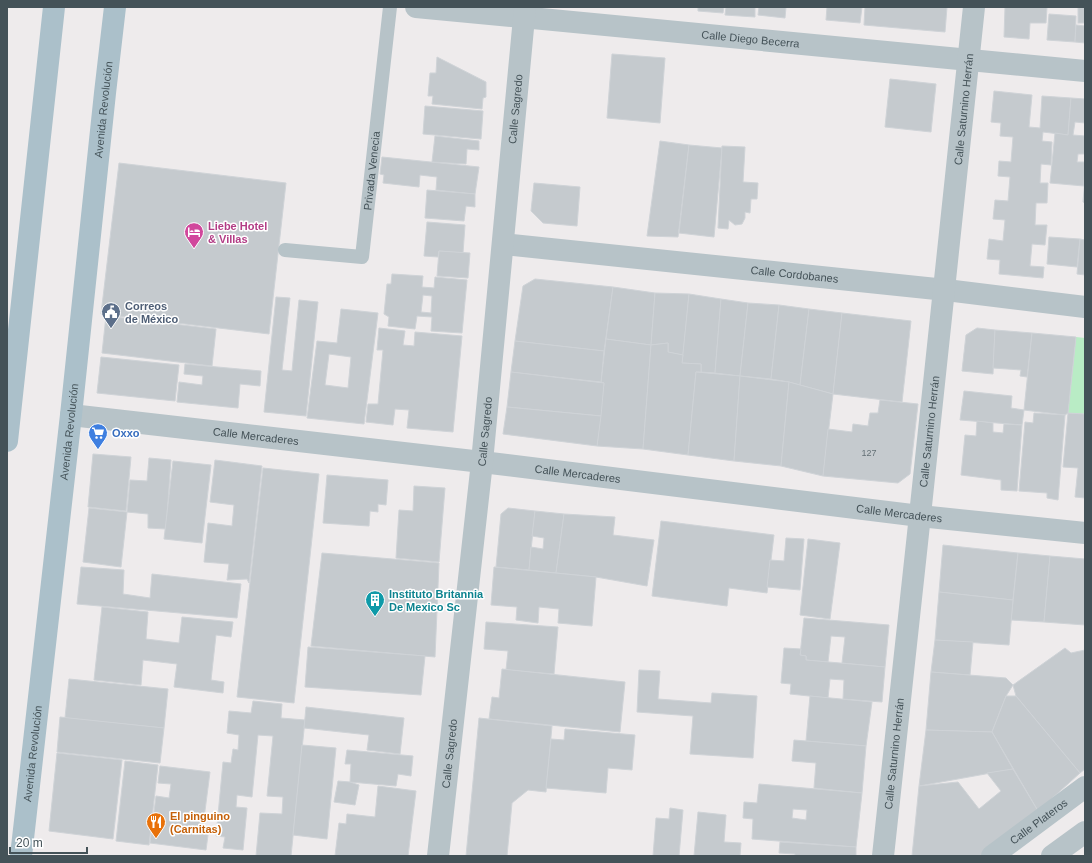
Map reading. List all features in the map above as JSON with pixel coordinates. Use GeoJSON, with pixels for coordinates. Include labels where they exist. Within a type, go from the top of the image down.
{"type":"FeatureCollection","features":[{"type":"Feature","properties":{"kind":"main road"},"geometry":{"type":"LineString","coordinates":[[7,441],[8,418],[54,7]]}},
{"type":"Feature","properties":{"kind":"main road","name":"Avenida Revolución"},"geometry":{"type":"LineString","coordinates":[[21,856],[71,416],[115,7]]}},
{"type":"Feature","properties":{"kind":"street","name":"Calle Diego Becerra"},"geometry":{"type":"LineString","coordinates":[[416,7],[524,12],[1085,71]]}},
{"type":"Feature","properties":{"kind":"street","name":"Calle Saturnino Herrán"},"geometry":{"type":"LineString","coordinates":[[883,856],[946,290],[974,7]]}},
{"type":"Feature","properties":{"kind":"street","name":"Calle Sagredo"},"geometry":{"type":"LineString","coordinates":[[438,856],[482,462],[524,12]]}},
{"type":"Feature","properties":{"kind":"street","name":"Calle Cordobanes"},"geometry":{"type":"LineString","coordinates":[[503,244],[946,290],[1085,307]]}},
{"type":"Feature","properties":{"kind":"street","name":"Calle Mercaderes"},"geometry":{"type":"LineString","coordinates":[[71,416],[482,462],[920,516],[1085,534]]}},
{"type":"Feature","properties":{"kind":"street","name":"Calle Plateros"},"geometry":{"type":"LineString","coordinates":[[992,856],[1085,787]]}},
{"type":"Feature","properties":{"kind":"street"},"geometry":{"type":"LineString","coordinates":[[1052,856],[1085,832]]}},
{"type":"Feature","properties":{"kind":"lane","name":"Privada Venecia"},"geometry":{"type":"LineString","coordinates":[[284,250],[362,257],[390,7]]}},
{"type":"Feature","properties":{"kind":"green space"},"geometry":{"type":"Polygon","coordinates":[[[1076,337],[1085,338],[1085,414],[1068,413],[1076,337]]]}},
{"type":"Feature","properties":{"kind":"building"},"geometry":{"type":"Polygon","coordinates":[[[698,7],[724,7],[723,13],[698,11],[698,7]]]}},
{"type":"Feature","properties":{"kind":"building"},"geometry":{"type":"Polygon","coordinates":[[[726,7],[755,7],[755,17],[725,15],[726,7]]]}},
{"type":"Feature","properties":{"kind":"building"},"geometry":{"type":"Polygon","coordinates":[[[759,7],[786,7],[785,18],[758,15],[759,7]]]}},
{"type":"Feature","properties":{"kind":"building"},"geometry":{"type":"Polygon","coordinates":[[[827,7],[862,7],[860,23],[826,20],[827,7]]]}},
{"type":"Feature","properties":{"kind":"building"},"geometry":{"type":"Polygon","coordinates":[[[865,7],[947,7],[945,32],[864,25],[865,7]]]}},
{"type":"Feature","properties":{"kind":"building"},"geometry":{"type":"Polygon","coordinates":[[[1005,7],[1047,7],[1046,23],[1030,23],[1029,39],[1004,37],[1005,7]]]}},
{"type":"Feature","properties":{"kind":"building"},"geometry":{"type":"Polygon","coordinates":[[[1078,7],[1085,7],[1085,23],[1078,23],[1078,7]]]}},
{"type":"Feature","properties":{"kind":"building"},"geometry":{"type":"Polygon","coordinates":[[[1049,14],[1076,16],[1075,42],[1047,40],[1049,14]]]}},
{"type":"Feature","properties":{"kind":"building"},"geometry":{"type":"Polygon","coordinates":[[[1076,25],[1085,26],[1085,43],[1075,42],[1076,25]]]}},
{"type":"Feature","properties":{"kind":"building"},"geometry":{"type":"Polygon","coordinates":[[[612,54],[665,58],[660,123],[607,118],[612,54]]]}},
{"type":"Feature","properties":{"kind":"building"},"geometry":{"type":"Polygon","coordinates":[[[437,57],[486,82],[486,97],[483,98],[482,109],[432,104],[433,96],[428,96],[430,73],[436,73],[437,57]]]}},
{"type":"Feature","properties":{"kind":"building"},"geometry":{"type":"Polygon","coordinates":[[[890,79],[936,84],[931,132],[885,127],[890,79]]]}},
{"type":"Feature","properties":{"kind":"building"},"geometry":{"type":"Polygon","coordinates":[[[994,91],[1032,95],[1029,127],[1040,128],[1042,96],[1071,98],[1068,135],[1043,132],[1042,141],[1052,142],[1051,165],[1041,164],[1040,183],[1048,183],[1047,203],[1036,203],[1035,225],[1047,225],[1045,245],[1032,244],[1030,266],[1044,267],[1043,278],[999,274],[1000,260],[987,259],[989,239],[1003,241],[1005,220],[993,219],[995,200],[1008,201],[1010,177],[998,176],[999,161],[1011,162],[1013,137],[1000,136],[1001,123],[991,122],[994,91]]]}},
{"type":"Feature","properties":{"kind":"building"},"geometry":{"type":"Polygon","coordinates":[[[1071,98],[1085,99],[1085,123],[1075,122],[1073,135],[1085,136],[1085,154],[1078,154],[1077,162],[1085,162],[1084,186],[1050,183],[1055,133],[1068,135],[1071,98]]]}},
{"type":"Feature","properties":{"kind":"building"},"geometry":{"type":"Polygon","coordinates":[[[425,106],[483,111],[481,139],[423,134],[425,106]]]}},
{"type":"Feature","properties":{"kind":"building"},"geometry":{"type":"Polygon","coordinates":[[[435,136],[479,141],[479,150],[467,149],[466,164],[432,162],[435,136]]]}},
{"type":"Feature","properties":{"kind":"building"},"geometry":{"type":"Polygon","coordinates":[[[660,141],[689,145],[678,237],[647,236],[660,141]]]}},
{"type":"Feature","properties":{"kind":"building"},"geometry":{"type":"Polygon","coordinates":[[[689,145],[722,148],[714,237],[679,233],[689,145]]]}},
{"type":"Feature","properties":{"kind":"building"},"geometry":{"type":"Polygon","coordinates":[[[722,146],[745,147],[743,182],[758,183],[757,199],[751,199],[750,213],[745,212],[745,218],[742,224],[735,225],[729,220],[728,229],[718,228],[722,146]]]}},
{"type":"Feature","properties":{"kind":"building"},"geometry":{"type":"Polygon","coordinates":[[[382,157],[479,167],[475,194],[436,190],[437,177],[420,175],[419,187],[383,183],[384,175],[380,174],[382,157]]]}},
{"type":"Feature","properties":{"kind":"building","name":"Liebe Hotel & Villas"},"geometry":{"type":"Polygon","coordinates":[[[119,163],[286,183],[269,334],[101,314],[119,163]]]}},
{"type":"Feature","properties":{"kind":"building"},"geometry":{"type":"Polygon","coordinates":[[[1085,179],[1085,203],[1083,202],[1085,179]]]}},
{"type":"Feature","properties":{"kind":"building"},"geometry":{"type":"Polygon","coordinates":[[[534,183],[580,187],[577,226],[543,223],[531,211],[534,183]]]}},
{"type":"Feature","properties":{"kind":"building"},"geometry":{"type":"Polygon","coordinates":[[[427,190],[475,194],[475,207],[466,206],[464,221],[425,218],[427,190]]]}},
{"type":"Feature","properties":{"kind":"building"},"geometry":{"type":"Polygon","coordinates":[[[427,222],[465,225],[463,253],[439,251],[438,257],[424,256],[427,222]]]}},
{"type":"Feature","properties":{"kind":"building"},"geometry":{"type":"Polygon","coordinates":[[[1049,237],[1080,239],[1077,267],[1047,264],[1049,237]]]}},
{"type":"Feature","properties":{"kind":"building"},"geometry":{"type":"Polygon","coordinates":[[[1080,239],[1085,240],[1085,275],[1077,274],[1080,239]]]}},
{"type":"Feature","properties":{"kind":"building"},"geometry":{"type":"Polygon","coordinates":[[[439,251],[470,253],[468,278],[437,276],[439,251]]]}},
{"type":"Feature","properties":{"kind":"building"},"geometry":{"type":"Polygon","coordinates":[[[392,274],[423,276],[422,287],[434,288],[435,277],[467,280],[462,333],[431,331],[432,317],[417,316],[415,329],[388,326],[389,317],[384,314],[387,284],[391,284],[392,274]],[[423,295],[421,312],[431,313],[432,296],[423,295]]]}},
{"type":"Feature","properties":{"kind":"building"},"geometry":{"type":"Polygon","coordinates":[[[535,279],[613,287],[604,351],[515,341],[523,286],[535,279]]]}},
{"type":"Feature","properties":{"kind":"building"},"geometry":{"type":"Polygon","coordinates":[[[613,287],[655,293],[651,345],[606,339],[613,287]]]}},
{"type":"Feature","properties":{"kind":"building"},"geometry":{"type":"Polygon","coordinates":[[[655,293],[689,294],[683,355],[668,352],[668,343],[651,345],[655,293]]]}},
{"type":"Feature","properties":{"kind":"building"},"geometry":{"type":"Polygon","coordinates":[[[689,294],[721,299],[715,373],[701,372],[701,364],[682,363],[689,294]]]}},
{"type":"Feature","properties":{"kind":"building"},"geometry":{"type":"Polygon","coordinates":[[[276,297],[290,298],[282,370],[292,371],[299,300],[318,302],[306,416],[264,412],[276,297]]]}},
{"type":"Feature","properties":{"kind":"building"},"geometry":{"type":"Polygon","coordinates":[[[721,299],[748,303],[740,376],[715,373],[721,299]]]}},
{"type":"Feature","properties":{"kind":"building"},"geometry":{"type":"Polygon","coordinates":[[[748,303],[779,305],[771,379],[740,376],[748,303]]]}},
{"type":"Feature","properties":{"kind":"building"},"geometry":{"type":"Polygon","coordinates":[[[779,305],[809,309],[800,385],[771,379],[779,305]]]}},
{"type":"Feature","properties":{"kind":"building"},"geometry":{"type":"Polygon","coordinates":[[[341,309],[378,313],[364,424],[307,418],[317,341],[337,343],[341,309]],[[329,354],[325,385],[348,388],[351,357],[329,354]]]}},
{"type":"Feature","properties":{"kind":"building"},"geometry":{"type":"Polygon","coordinates":[[[809,309],[842,313],[833,394],[800,385],[809,309]]]}},
{"type":"Feature","properties":{"kind":"building"},"geometry":{"type":"Polygon","coordinates":[[[842,313],[911,321],[902,402],[833,394],[842,313]]]}},
{"type":"Feature","properties":{"kind":"building"},"geometry":{"type":"Polygon","coordinates":[[[106,316],[216,329],[212,366],[102,353],[106,316]]]}},
{"type":"Feature","properties":{"kind":"building"},"geometry":{"type":"Polygon","coordinates":[[[379,328],[405,331],[403,345],[414,346],[415,332],[462,336],[453,432],[407,428],[409,410],[395,409],[393,425],[366,422],[368,404],[378,404],[383,350],[377,350],[379,328]]]}},
{"type":"Feature","properties":{"kind":"building"},"geometry":{"type":"Polygon","coordinates":[[[977,328],[995,330],[993,374],[962,371],[966,335],[977,328]]]}},
{"type":"Feature","properties":{"kind":"building"},"geometry":{"type":"Polygon","coordinates":[[[995,330],[1032,333],[1027,377],[1020,376],[1021,370],[993,368],[995,330]]]}},
{"type":"Feature","properties":{"kind":"building"},"geometry":{"type":"Polygon","coordinates":[[[1032,333],[1076,337],[1068,413],[1065,415],[1024,410],[1032,333]]]}},
{"type":"Feature","properties":{"kind":"building"},"geometry":{"type":"Polygon","coordinates":[[[606,339],[651,345],[643,449],[597,446],[604,383],[601,382],[606,339]]]}},
{"type":"Feature","properties":{"kind":"building"},"geometry":{"type":"Polygon","coordinates":[[[515,341],[604,351],[601,382],[511,372],[515,341]]]}},
{"type":"Feature","properties":{"kind":"building"},"geometry":{"type":"Polygon","coordinates":[[[668,343],[668,352],[683,355],[682,363],[701,364],[701,372],[696,372],[688,455],[643,449],[651,345],[668,343]]]}},
{"type":"Feature","properties":{"kind":"building"},"geometry":{"type":"Polygon","coordinates":[[[101,357],[179,365],[175,401],[97,393],[101,357]]]}},
{"type":"Feature","properties":{"kind":"building"},"geometry":{"type":"Polygon","coordinates":[[[185,364],[261,371],[260,386],[240,384],[238,408],[177,402],[179,382],[202,385],[203,376],[184,374],[185,364]]]}},
{"type":"Feature","properties":{"kind":"building"},"geometry":{"type":"Polygon","coordinates":[[[511,372],[604,383],[601,416],[507,407],[511,372]]]}},
{"type":"Feature","properties":{"kind":"building"},"geometry":{"type":"Polygon","coordinates":[[[696,372],[740,376],[734,461],[688,455],[696,372]]]}},
{"type":"Feature","properties":{"kind":"building"},"geometry":{"type":"Polygon","coordinates":[[[740,376],[789,382],[781,466],[734,461],[740,376]]]}},
{"type":"Feature","properties":{"kind":"building"},"geometry":{"type":"Polygon","coordinates":[[[789,382],[833,394],[823,476],[781,466],[789,382]]]}},
{"type":"Feature","properties":{"kind":"building"},"geometry":{"type":"Polygon","coordinates":[[[964,391],[1012,396],[1011,408],[1024,410],[1022,425],[960,420],[964,391]]]}},
{"type":"Feature","properties":{"kind":"building"},"geometry":{"type":"Polygon","coordinates":[[[880,400],[918,404],[910,474],[898,483],[823,476],[828,429],[852,432],[853,424],[868,426],[870,413],[878,413],[880,400]]]}},
{"type":"Feature","properties":{"kind":"building"},"geometry":{"type":"Polygon","coordinates":[[[507,407],[601,416],[597,446],[503,434],[507,407]]]}},
{"type":"Feature","properties":{"kind":"building"},"geometry":{"type":"Polygon","coordinates":[[[1034,413],[1065,415],[1058,500],[1047,498],[1047,493],[1019,491],[1025,422],[1033,423],[1034,413]]]}},
{"type":"Feature","properties":{"kind":"building"},"geometry":{"type":"Polygon","coordinates":[[[1068,413],[1085,414],[1085,498],[1075,497],[1078,468],[1063,467],[1068,413]]]}},
{"type":"Feature","properties":{"kind":"building"},"geometry":{"type":"Polygon","coordinates":[[[977,421],[993,423],[993,432],[1003,433],[1004,424],[1022,425],[1017,491],[1001,490],[1001,480],[961,475],[965,435],[976,436],[977,421]]]}},
{"type":"Feature","properties":{"kind":"building"},"geometry":{"type":"Polygon","coordinates":[[[93,454],[131,457],[126,511],[88,507],[93,454]]]}},
{"type":"Feature","properties":{"kind":"building"},"geometry":{"type":"Polygon","coordinates":[[[149,458],[171,460],[166,529],[148,528],[148,514],[127,512],[130,480],[147,481],[149,458]]]}},
{"type":"Feature","properties":{"kind":"building"},"geometry":{"type":"Polygon","coordinates":[[[215,460],[262,466],[249,583],[247,579],[227,580],[229,564],[204,562],[208,523],[232,526],[234,505],[210,502],[215,460]]]}},
{"type":"Feature","properties":{"kind":"building"},"geometry":{"type":"Polygon","coordinates":[[[173,461],[211,465],[202,543],[164,539],[173,461]]]}},
{"type":"Feature","properties":{"kind":"building"},"geometry":{"type":"Polygon","coordinates":[[[263,468],[319,474],[294,703],[237,697],[263,468]]]}},
{"type":"Feature","properties":{"kind":"building"},"geometry":{"type":"Polygon","coordinates":[[[327,475],[388,480],[386,505],[378,504],[378,512],[370,511],[369,526],[323,523],[327,475]]]}},
{"type":"Feature","properties":{"kind":"building"},"geometry":{"type":"Polygon","coordinates":[[[414,486],[445,488],[439,562],[396,558],[399,510],[413,511],[414,486]]]}},
{"type":"Feature","properties":{"kind":"building"},"geometry":{"type":"Polygon","coordinates":[[[89,508],[127,512],[121,567],[83,562],[89,508]]]}},
{"type":"Feature","properties":{"kind":"building"},"geometry":{"type":"Polygon","coordinates":[[[508,508],[535,511],[529,570],[496,567],[501,514],[508,508]]]}},
{"type":"Feature","properties":{"kind":"building"},"geometry":{"type":"Polygon","coordinates":[[[535,511],[564,514],[556,573],[529,570],[531,547],[543,549],[544,538],[532,536],[535,511]]]}},
{"type":"Feature","properties":{"kind":"building"},"geometry":{"type":"Polygon","coordinates":[[[564,514],[615,517],[613,535],[654,540],[647,586],[596,577],[556,573],[564,514]]]}},
{"type":"Feature","properties":{"kind":"building"},"geometry":{"type":"Polygon","coordinates":[[[661,521],[774,535],[767,593],[729,588],[727,606],[652,596],[661,521]]]}},
{"type":"Feature","properties":{"kind":"building"},"geometry":{"type":"Polygon","coordinates":[[[786,538],[804,539],[800,590],[767,587],[770,560],[784,561],[786,538]]]}},
{"type":"Feature","properties":{"kind":"building"},"geometry":{"type":"Polygon","coordinates":[[[808,539],[840,543],[830,619],[800,615],[808,539]]]}},
{"type":"Feature","properties":{"kind":"building"},"geometry":{"type":"Polygon","coordinates":[[[943,545],[1018,553],[1013,600],[939,592],[943,545]]]}},
{"type":"Feature","properties":{"kind":"building","name":"Instituto Britannia De Mexico Sc"},"geometry":{"type":"Polygon","coordinates":[[[322,553],[439,563],[435,657],[311,646],[322,553]]]}},
{"type":"Feature","properties":{"kind":"building"},"geometry":{"type":"Polygon","coordinates":[[[1018,553],[1050,556],[1044,622],[1011,620],[1018,553]]]}},
{"type":"Feature","properties":{"kind":"building"},"geometry":{"type":"Polygon","coordinates":[[[1050,556],[1085,559],[1085,625],[1044,622],[1050,556]]]}},
{"type":"Feature","properties":{"kind":"building"},"geometry":{"type":"Polygon","coordinates":[[[81,567],[124,570],[123,594],[150,598],[152,574],[241,584],[237,618],[77,604],[81,567]]]}},
{"type":"Feature","properties":{"kind":"building"},"geometry":{"type":"Polygon","coordinates":[[[494,567],[596,577],[592,626],[558,623],[559,609],[539,607],[538,623],[516,620],[517,607],[491,605],[494,567]]]}},
{"type":"Feature","properties":{"kind":"building"},"geometry":{"type":"Polygon","coordinates":[[[939,592],[1013,600],[1009,645],[935,640],[939,592]]]}},
{"type":"Feature","properties":{"kind":"building"},"geometry":{"type":"Polygon","coordinates":[[[102,607],[148,612],[146,639],[179,643],[182,617],[233,622],[231,637],[216,635],[211,680],[224,682],[223,693],[174,687],[177,664],[143,660],[141,685],[94,680],[102,607]]]}},
{"type":"Feature","properties":{"kind":"building"},"geometry":{"type":"Polygon","coordinates":[[[804,618],[889,625],[885,667],[842,663],[845,637],[831,636],[828,662],[806,660],[806,656],[800,655],[804,618]]]}},
{"type":"Feature","properties":{"kind":"building"},"geometry":{"type":"Polygon","coordinates":[[[486,622],[558,627],[554,674],[506,670],[508,651],[484,649],[486,622]]]}},
{"type":"Feature","properties":{"kind":"building"},"geometry":{"type":"Polygon","coordinates":[[[935,640],[973,642],[970,675],[931,672],[935,640]]]}},
{"type":"Feature","properties":{"kind":"building"},"geometry":{"type":"Polygon","coordinates":[[[308,647],[425,656],[421,695],[305,687],[308,647]]]}},
{"type":"Feature","properties":{"kind":"building"},"geometry":{"type":"Polygon","coordinates":[[[784,648],[801,649],[800,655],[806,656],[806,660],[885,667],[882,702],[843,699],[844,680],[830,679],[828,698],[790,694],[791,684],[781,683],[784,648]]]}},
{"type":"Feature","properties":{"kind":"building"},"geometry":{"type":"Polygon","coordinates":[[[1065,648],[1071,653],[1085,650],[1085,769],[1080,773],[1016,696],[1013,685],[1065,648]]]}},
{"type":"Feature","properties":{"kind":"building"},"geometry":{"type":"Polygon","coordinates":[[[502,669],[625,682],[620,732],[489,719],[492,697],[499,698],[502,669]]]}},
{"type":"Feature","properties":{"kind":"building"},"geometry":{"type":"Polygon","coordinates":[[[639,670],[660,671],[658,699],[711,703],[712,693],[757,696],[753,758],[690,754],[693,716],[637,712],[639,670]]]}},
{"type":"Feature","properties":{"kind":"building"},"geometry":{"type":"Polygon","coordinates":[[[931,672],[1006,678],[1013,685],[1006,696],[992,732],[926,730],[931,672]]]}},
{"type":"Feature","properties":{"kind":"building"},"geometry":{"type":"Polygon","coordinates":[[[69,679],[168,689],[164,728],[65,718],[69,679]]]}},
{"type":"Feature","properties":{"kind":"building"},"geometry":{"type":"Polygon","coordinates":[[[810,696],[872,702],[866,746],[806,741],[810,696]]]}},
{"type":"Feature","properties":{"kind":"building"},"geometry":{"type":"Polygon","coordinates":[[[1006,696],[1016,696],[1080,773],[1038,811],[992,732],[1006,696]]]}},
{"type":"Feature","properties":{"kind":"building"},"geometry":{"type":"Polygon","coordinates":[[[253,701],[282,704],[281,718],[305,720],[291,856],[256,856],[260,813],[282,814],[283,797],[267,796],[273,736],[258,735],[252,797],[237,795],[236,807],[247,808],[243,850],[223,848],[225,837],[216,836],[223,762],[231,763],[233,749],[238,750],[239,735],[227,733],[229,711],[251,713],[253,701]]]}},
{"type":"Feature","properties":{"kind":"building"},"geometry":{"type":"Polygon","coordinates":[[[306,707],[404,718],[400,754],[367,750],[369,735],[304,728],[306,707]]]}},
{"type":"Feature","properties":{"kind":"building"},"geometry":{"type":"Polygon","coordinates":[[[60,717],[164,728],[160,763],[57,752],[60,717]]]}},
{"type":"Feature","properties":{"kind":"building"},"geometry":{"type":"Polygon","coordinates":[[[479,718],[552,726],[546,792],[528,790],[512,803],[507,856],[466,856],[479,718]]]}},
{"type":"Feature","properties":{"kind":"building"},"geometry":{"type":"Polygon","coordinates":[[[565,729],[635,735],[632,770],[608,768],[606,793],[546,788],[551,739],[564,740],[565,729]]]}},
{"type":"Feature","properties":{"kind":"building"},"geometry":{"type":"Polygon","coordinates":[[[926,730],[992,732],[1013,769],[919,786],[926,730]]]}},
{"type":"Feature","properties":{"kind":"building"},"geometry":{"type":"Polygon","coordinates":[[[794,740],[866,746],[862,793],[814,788],[816,763],[792,761],[794,740]]]}},
{"type":"Feature","properties":{"kind":"building"},"geometry":{"type":"Polygon","coordinates":[[[302,745],[336,748],[327,839],[293,835],[302,745]]]}},
{"type":"Feature","properties":{"kind":"building"},"geometry":{"type":"Polygon","coordinates":[[[347,750],[413,756],[411,776],[398,774],[396,786],[350,782],[351,764],[345,764],[347,750]]]}},
{"type":"Feature","properties":{"kind":"building"},"geometry":{"type":"Polygon","coordinates":[[[57,753],[122,760],[113,839],[49,831],[57,753]]]}},
{"type":"Feature","properties":{"kind":"building"},"geometry":{"type":"Polygon","coordinates":[[[125,761],[158,765],[149,845],[116,841],[125,761]]]}},
{"type":"Feature","properties":{"kind":"building"},"geometry":{"type":"Polygon","coordinates":[[[160,766],[210,772],[202,834],[208,835],[206,850],[150,843],[156,796],[169,798],[171,784],[158,783],[160,766]]]}},
{"type":"Feature","properties":{"kind":"building"},"geometry":{"type":"Polygon","coordinates":[[[1013,769],[1038,811],[981,856],[912,856],[919,786],[958,782],[979,809],[1001,791],[987,773],[1013,769]]]}},
{"type":"Feature","properties":{"kind":"building"},"geometry":{"type":"Polygon","coordinates":[[[338,781],[350,782],[359,785],[355,805],[334,802],[338,781]]]}},
{"type":"Feature","properties":{"kind":"building"},"geometry":{"type":"Polygon","coordinates":[[[759,784],[862,793],[856,847],[752,839],[753,819],[743,818],[744,802],[757,803],[759,784]],[[793,809],[792,818],[806,820],[807,810],[793,809]]]}},
{"type":"Feature","properties":{"kind":"building"},"geometry":{"type":"Polygon","coordinates":[[[378,786],[416,791],[408,856],[335,856],[339,823],[346,824],[347,814],[375,817],[378,786]]]}},
{"type":"Feature","properties":{"kind":"building"},"geometry":{"type":"Polygon","coordinates":[[[670,808],[683,810],[679,856],[653,856],[656,818],[669,819],[670,808]]]}},
{"type":"Feature","properties":{"kind":"building"},"geometry":{"type":"Polygon","coordinates":[[[698,812],[726,815],[724,842],[741,843],[740,856],[694,856],[698,812]]]}},
{"type":"Feature","properties":{"kind":"building"},"geometry":{"type":"Polygon","coordinates":[[[780,842],[856,847],[856,856],[795,856],[795,854],[779,853],[780,842]]]}},
{"type":"Feature","properties":{"kind":"place","name":"Liebe Hotel & Villas"},"geometry":{"type":"Point","coordinates":[194,249]}},
{"type":"Feature","properties":{"kind":"place","name":"Correos de México"},"geometry":{"type":"Point","coordinates":[111,329]}},
{"type":"Feature","properties":{"kind":"place","name":"Oxxo"},"geometry":{"type":"Point","coordinates":[98,450]}},
{"type":"Feature","properties":{"kind":"place","name":"Instituto Britannia De Mexico Sc"},"geometry":{"type":"Point","coordinates":[375,617]}},
{"type":"Feature","properties":{"kind":"place","name":"El pinguino (Carnitas)"},"geometry":{"type":"Point","coordinates":[156,839]}}]}
